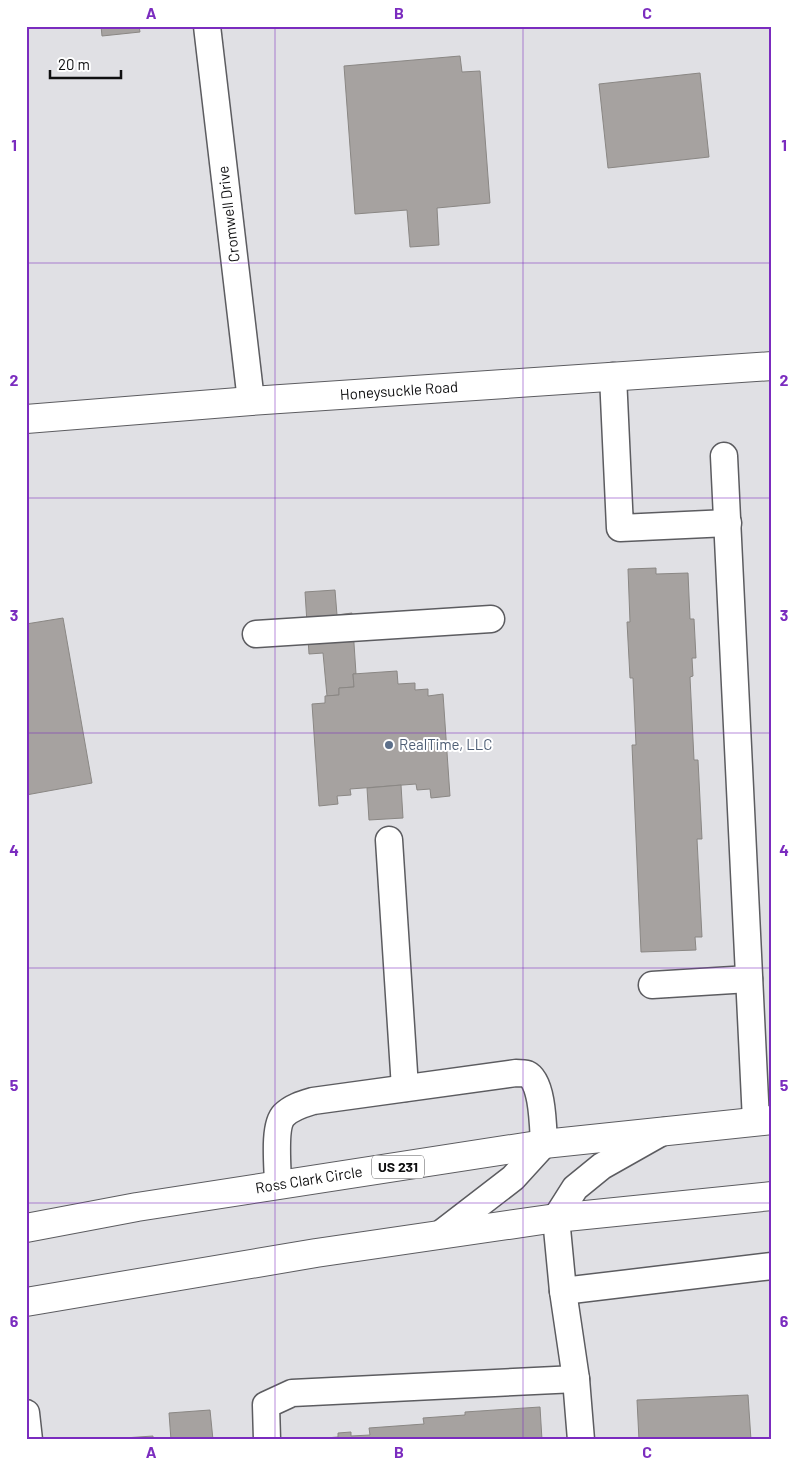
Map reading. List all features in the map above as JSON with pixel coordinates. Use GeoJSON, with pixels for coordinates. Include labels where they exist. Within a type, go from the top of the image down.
{"type":"FeatureCollection","features":[{"type":"Feature","properties":{"kind":"main road","name":"Honeysuckle Road"},"geometry":{"type":"LineString","coordinates":[[26,419],[251,401],[772,366]]}},
{"type":"Feature","properties":{"kind":"main road","name":"Ross Clark Circle"},"geometry":{"type":"LineString","coordinates":[[26,1228],[137,1207],[544,1144],[764,1120]]}},
{"type":"Feature","properties":{"kind":"main road"},"geometry":{"type":"LineString","coordinates":[[26,1302],[316,1253],[556,1218],[772,1196]]}},
{"type":"Feature","properties":{"kind":"street","name":"Cromwell Drive"},"geometry":{"type":"LineString","coordinates":[[207,26],[251,401]]}},
{"type":"Feature","properties":{"kind":"street"},"geometry":{"type":"LineString","coordinates":[[613,376],[620,528],[728,523]]}},
{"type":"Feature","properties":{"kind":"street"},"geometry":{"type":"LineString","coordinates":[[724,456],[749,979],[764,1120]]}},
{"type":"Feature","properties":{"kind":"street"},"geometry":{"type":"LineString","coordinates":[[256,634],[491,619]]}},
{"type":"Feature","properties":{"kind":"street"},"geometry":{"type":"LineString","coordinates":[[389,840],[405,1088]]}},
{"type":"Feature","properties":{"kind":"street"},"geometry":{"type":"LineString","coordinates":[[652,985],[749,979]]}},
{"type":"Feature","properties":{"kind":"street"},"geometry":{"type":"LineString","coordinates":[[278,1185],[277,1144],[279,1125],[283,1115],[299,1105],[313,1100],[516,1073],[527,1074],[536,1082],[542,1107],[544,1144],[513,1178],[439,1235]]}},
{"type":"Feature","properties":{"kind":"street"},"geometry":{"type":"LineString","coordinates":[[581,1440],[576,1379],[562,1291],[556,1218],[575,1188],[602,1166],[664,1131]]}},
{"type":"Feature","properties":{"kind":"street"},"geometry":{"type":"LineString","coordinates":[[562,1291],[772,1266]]}},
{"type":"Feature","properties":{"kind":"street"},"geometry":{"type":"LineString","coordinates":[[267,1440],[266,1405],[292,1393],[576,1379]]}},
{"type":"Feature","properties":{"kind":"street"},"geometry":{"type":"LineString","coordinates":[[26,1413],[29,1440]]}},
{"type":"Feature","properties":{"kind":"building"},"geometry":{"type":"Polygon","coordinates":[[[101,26],[139,26],[140,32],[102,36],[101,26]]]}},
{"type":"Feature","properties":{"kind":"building"},"geometry":{"type":"Polygon","coordinates":[[[460,56],[462,72],[480,71],[490,203],[437,208],[439,245],[410,247],[407,210],[355,214],[344,66],[460,56]]]}},
{"type":"Feature","properties":{"kind":"building"},"geometry":{"type":"Polygon","coordinates":[[[700,73],[709,157],[608,168],[599,84],[700,73]]]}},
{"type":"Feature","properties":{"kind":"building"},"geometry":{"type":"Polygon","coordinates":[[[656,568],[656,574],[688,573],[690,619],[694,619],[696,658],[692,658],[693,676],[690,677],[694,760],[698,760],[702,839],[697,839],[702,937],[695,937],[696,950],[641,952],[632,745],[636,745],[633,678],[630,678],[627,622],[630,622],[628,569],[656,568]]]}},
{"type":"Feature","properties":{"kind":"building"},"geometry":{"type":"Polygon","coordinates":[[[335,590],[337,615],[352,613],[356,674],[353,674],[354,687],[339,688],[339,695],[327,696],[323,653],[309,654],[305,592],[335,590]]]}},
{"type":"Feature","properties":{"kind":"building"},"geometry":{"type":"Polygon","coordinates":[[[63,618],[92,783],[26,795],[26,624],[63,618]]]}},
{"type":"Feature","properties":{"kind":"building"},"geometry":{"type":"Polygon","coordinates":[[[397,671],[398,684],[415,683],[415,690],[428,689],[428,696],[443,694],[450,796],[431,798],[430,789],[417,790],[416,784],[350,789],[351,795],[337,796],[338,804],[319,806],[312,704],[325,703],[325,696],[339,695],[339,688],[354,687],[353,674],[397,671]]]}},
{"type":"Feature","properties":{"kind":"building"},"geometry":{"type":"Polygon","coordinates":[[[401,785],[403,818],[369,820],[367,788],[401,785]]]}},
{"type":"Feature","properties":{"kind":"building"},"geometry":{"type":"Polygon","coordinates":[[[748,1395],[751,1440],[639,1440],[637,1400],[748,1395]]]}},
{"type":"Feature","properties":{"kind":"building"},"geometry":{"type":"Polygon","coordinates":[[[540,1407],[542,1440],[313,1439],[338,1437],[338,1433],[351,1432],[351,1436],[370,1435],[369,1428],[424,1424],[423,1418],[465,1415],[465,1412],[540,1407]]]}},
{"type":"Feature","properties":{"kind":"building"},"geometry":{"type":"Polygon","coordinates":[[[210,1410],[213,1440],[171,1440],[169,1413],[210,1410]]]}},
{"type":"Feature","properties":{"kind":"building"},"geometry":{"type":"Polygon","coordinates":[[[153,1436],[153,1440],[95,1440],[153,1436]]]}},
{"type":"Feature","properties":{"kind":"place","name":"RealTime, LLC"},"geometry":{"type":"Point","coordinates":[389,745]}}]}
